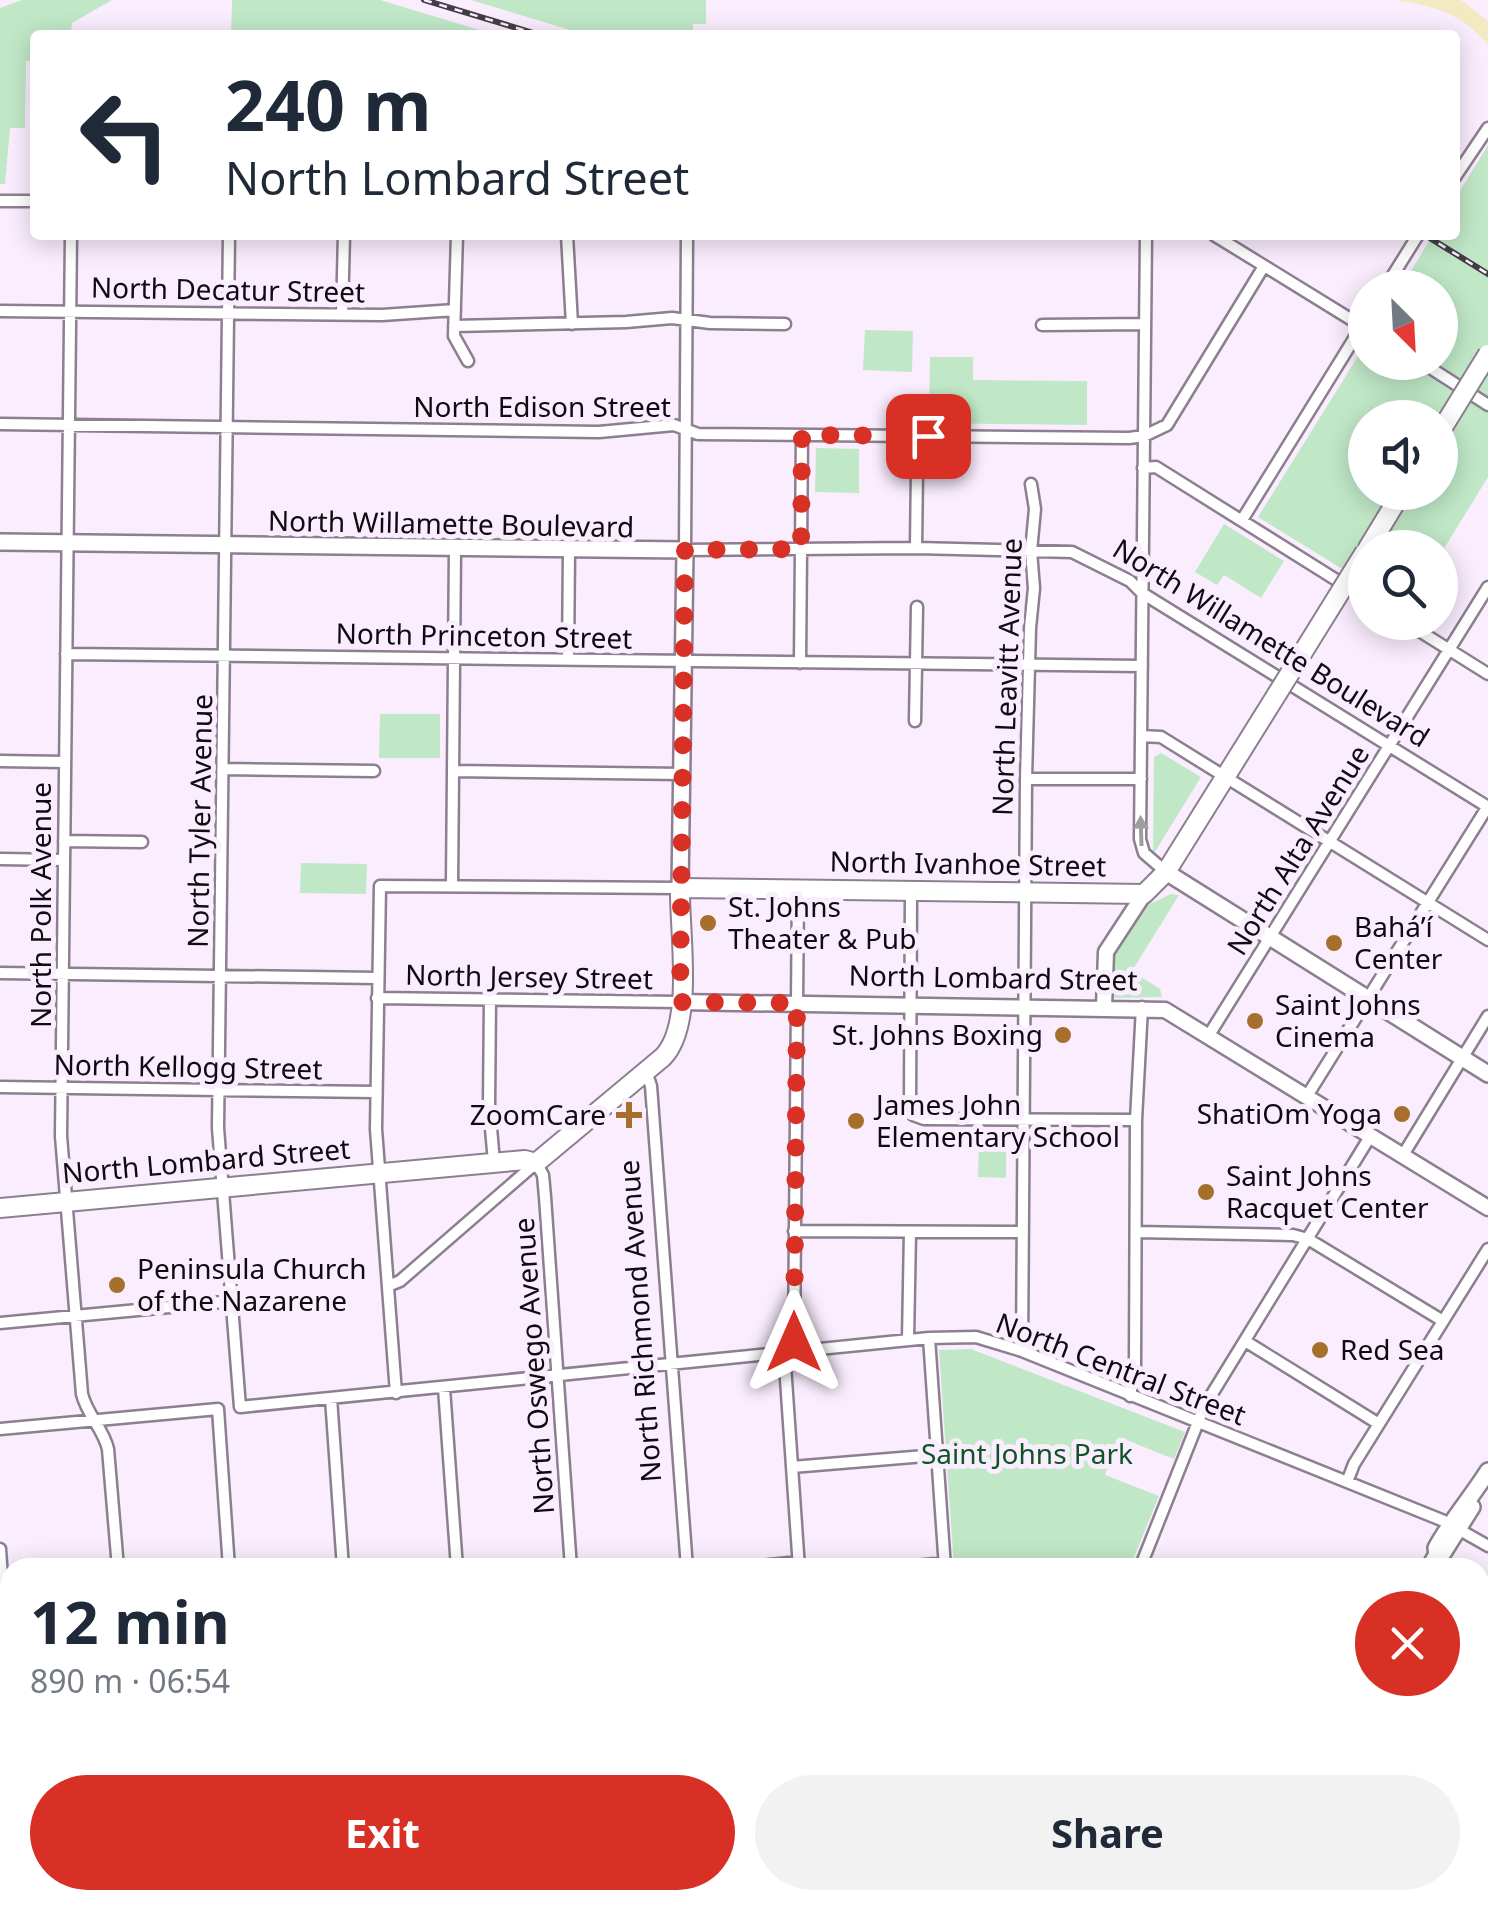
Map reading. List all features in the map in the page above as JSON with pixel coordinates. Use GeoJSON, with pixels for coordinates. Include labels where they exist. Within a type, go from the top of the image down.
{"type":"FeatureCollection","features":[{"type":"Feature","properties":{"kind":"main road"},"geometry":{"type":"LineString","coordinates":[[1458,403],[1488,354]]}},
{"type":"Feature","properties":{"kind":"main road","name":"North Willamette Boulevard"},"geometry":{"type":"LineString","coordinates":[[0,542],[685,550]]}},
{"type":"Feature","properties":{"kind":"main road"},"geometry":{"type":"LineString","coordinates":[[536,1163],[646,1071],[673,1045],[678,1034],[685,550]]}},
{"type":"Feature","properties":{"kind":"main road","name":"North Ivanhoe Street"},"geometry":{"type":"LineString","coordinates":[[680,888],[1144,894],[1166,872],[1348,579]]}},
{"type":"Feature","properties":{"kind":"main road"},"geometry":{"type":"LineString","coordinates":[[1166,872],[1488,1074]]}},
{"type":"Feature","properties":{"kind":"main road","name":"North Lombard Street"},"geometry":{"type":"LineString","coordinates":[[0,1208],[494,1162],[536,1163]]}},
{"type":"Feature","properties":{"kind":"main road"},"geometry":{"type":"LineString","coordinates":[[1437,1558],[1444,1552],[1454,1526],[1472,1506],[1471,1498],[1488,1471]]}},
{"type":"Feature","properties":{"kind":"street"},"geometry":{"type":"LineString","coordinates":[[1460,169],[1488,125]]}},
{"type":"Feature","properties":{"kind":"street"},"geometry":{"type":"LineString","coordinates":[[0,201],[30,201]]}},
{"type":"Feature","properties":{"kind":"street","name":"North Polk Avenue"},"geometry":{"type":"LineString","coordinates":[[72,240],[62,1148],[82,1394],[86,1408],[104,1433],[108,1449],[117,1558]]}},
{"type":"Feature","properties":{"kind":"street","name":"North Tyler Avenue"},"geometry":{"type":"LineString","coordinates":[[228,240],[219,1140],[240,1407]]}},
{"type":"Feature","properties":{"kind":"street"},"geometry":{"type":"LineString","coordinates":[[342,314],[344,240]]}},
{"type":"Feature","properties":{"kind":"street"},"geometry":{"type":"LineString","coordinates":[[457,240],[454,336],[468,360]]}},
{"type":"Feature","properties":{"kind":"street"},"geometry":{"type":"LineString","coordinates":[[567,240],[572,324]]}},
{"type":"Feature","properties":{"kind":"street"},"geometry":{"type":"LineString","coordinates":[[685,550],[687,240]]}},
{"type":"Feature","properties":{"kind":"street"},"geometry":{"type":"LineString","coordinates":[[1146,240],[1140,846],[1166,872]]}},
{"type":"Feature","properties":{"kind":"street"},"geometry":{"type":"LineString","coordinates":[[1222,240],[1348,316]]}},
{"type":"Feature","properties":{"kind":"street"},"geometry":{"type":"LineString","coordinates":[[1397,270],[1415,240]]}},
{"type":"Feature","properties":{"kind":"street"},"geometry":{"type":"LineString","coordinates":[[1144,436],[1166,424],[1264,266]]}},
{"type":"Feature","properties":{"kind":"street","name":"North Decatur Street"},"geometry":{"type":"LineString","coordinates":[[0,312],[342,314],[455,310]]}},
{"type":"Feature","properties":{"kind":"street"},"geometry":{"type":"LineString","coordinates":[[454,326],[672,318],[785,324]]}},
{"type":"Feature","properties":{"kind":"street"},"geometry":{"type":"LineString","coordinates":[[1042,325],[1145,324]]}},
{"type":"Feature","properties":{"kind":"street"},"geometry":{"type":"LineString","coordinates":[[1242,520],[1348,351]]}},
{"type":"Feature","properties":{"kind":"street"},"geometry":{"type":"LineString","coordinates":[[1449,380],[1488,405]]}},
{"type":"Feature","properties":{"kind":"street","name":"North Edison Street"},"geometry":{"type":"LineString","coordinates":[[0,424],[598,432],[674,425],[698,434],[1144,436]]}},
{"type":"Feature","properties":{"kind":"street"},"geometry":{"type":"LineString","coordinates":[[800,663],[802,435]]}},
{"type":"Feature","properties":{"kind":"street"},"geometry":{"type":"LineString","coordinates":[[1144,468],[1156,467],[1348,587]]}},
{"type":"Feature","properties":{"kind":"street"},"geometry":{"type":"LineString","coordinates":[[916,548],[917,469]]}},
{"type":"Feature","properties":{"kind":"street","name":"North Leavitt Avenue"},"geometry":{"type":"LineString","coordinates":[[1022,1351],[1026,778],[1035,509],[1031,484]]}},
{"type":"Feature","properties":{"kind":"street","name":"North Willamette Boulevard"},"geometry":{"type":"LineString","coordinates":[[685,550],[916,548],[1076,553],[1130,582],[1488,806]]}},
{"type":"Feature","properties":{"kind":"street"},"geometry":{"type":"LineString","coordinates":[[452,885],[455,549]]}},
{"type":"Feature","properties":{"kind":"street"},"geometry":{"type":"LineString","coordinates":[[568,660],[569,550]]}},
{"type":"Feature","properties":{"kind":"street","name":"North Alta Avenue"},"geometry":{"type":"LineString","coordinates":[[1209,1036],[1488,587]]}},
{"type":"Feature","properties":{"kind":"street"},"geometry":{"type":"LineString","coordinates":[[915,720],[917,607]]}},
{"type":"Feature","properties":{"kind":"street"},"geometry":{"type":"LineString","coordinates":[[1433,640],[1488,674]]}},
{"type":"Feature","properties":{"kind":"street","name":"North Princeton Street"},"geometry":{"type":"LineString","coordinates":[[66,654],[1142,666]]}},
{"type":"Feature","properties":{"kind":"street"},"geometry":{"type":"LineString","coordinates":[[1141,736],[1160,737],[1488,940]]}},
{"type":"Feature","properties":{"kind":"street"},"geometry":{"type":"LineString","coordinates":[[0,761],[65,762]]}},
{"type":"Feature","properties":{"kind":"street"},"geometry":{"type":"LineString","coordinates":[[223,769],[374,772]]}},
{"type":"Feature","properties":{"kind":"street"},"geometry":{"type":"LineString","coordinates":[[453,772],[683,774]]}},
{"type":"Feature","properties":{"kind":"street"},"geometry":{"type":"LineString","coordinates":[[1026,778],[1141,779]]}},
{"type":"Feature","properties":{"kind":"street"},"geometry":{"type":"LineString","coordinates":[[1307,1096],[1488,806]]}},
{"type":"Feature","properties":{"kind":"street"},"geometry":{"type":"LineString","coordinates":[[64,841],[142,842]]}},
{"type":"Feature","properties":{"kind":"street"},"geometry":{"type":"LineString","coordinates":[[0,859],[64,860]]}},
{"type":"Feature","properties":{"kind":"street","name":"North Ivanhoe Street"},"geometry":{"type":"LineString","coordinates":[[378,978],[380,886],[680,888]]}},
{"type":"Feature","properties":{"kind":"street"},"geometry":{"type":"LineString","coordinates":[[797,1558],[785,1365],[794,1342],[798,888]]}},
{"type":"Feature","properties":{"kind":"street"},"geometry":{"type":"LineString","coordinates":[[911,890],[913,1115],[924,1119],[1136,1120]]}},
{"type":"Feature","properties":{"kind":"street"},"geometry":{"type":"LineString","coordinates":[[1104,1006],[1106,952],[1144,894]]}},
{"type":"Feature","properties":{"kind":"street","name":"North Jersey Street"},"geometry":{"type":"LineString","coordinates":[[0,973],[378,978]]}},
{"type":"Feature","properties":{"kind":"street"},"geometry":{"type":"LineString","coordinates":[[378,978],[376,1092],[396,1392]]}},
{"type":"Feature","properties":{"kind":"street","name":"North Jersey Street"},"geometry":{"type":"LineString","coordinates":[[377,998],[680,1002]]}},
{"type":"Feature","properties":{"kind":"street"},"geometry":{"type":"LineString","coordinates":[[490,999],[489,1106],[494,1162]]}},
{"type":"Feature","properties":{"kind":"street","name":"North Lombard Street"},"geometry":{"type":"LineString","coordinates":[[680,1002],[1104,1006],[1171,1012],[1488,1208]]}},
{"type":"Feature","properties":{"kind":"street"},"geometry":{"type":"LineString","coordinates":[[1130,1396],[1135,1368],[1136,1120],[1142,1007]]}},
{"type":"Feature","properties":{"kind":"street"},"geometry":{"type":"LineString","coordinates":[[1403,1155],[1488,1016]]}},
{"type":"Feature","properties":{"kind":"street","name":"North Richmond Avenue"},"geometry":{"type":"LineString","coordinates":[[646,1071],[651,1086],[685,1558]]}},
{"type":"Feature","properties":{"kind":"street","name":"North Kellogg Street"},"geometry":{"type":"LineString","coordinates":[[0,1087],[376,1092]]}},
{"type":"Feature","properties":{"kind":"street"},"geometry":{"type":"LineString","coordinates":[[1144,1558],[1204,1408],[1370,1135]]}},
{"type":"Feature","properties":{"kind":"street"},"geometry":{"type":"LineString","coordinates":[[388,1286],[400,1280],[536,1163]]}},
{"type":"Feature","properties":{"kind":"street","name":"North Oswego Avenue"},"geometry":{"type":"LineString","coordinates":[[536,1163],[543,1175],[570,1558]]}},
{"type":"Feature","properties":{"kind":"street"},"geometry":{"type":"LineString","coordinates":[[794,1232],[1023,1232]]}},
{"type":"Feature","properties":{"kind":"street"},"geometry":{"type":"LineString","coordinates":[[908,1340],[910,1232]]}},
{"type":"Feature","properties":{"kind":"street"},"geometry":{"type":"LineString","coordinates":[[1136,1232],[1293,1235],[1308,1239],[1443,1321]]}},
{"type":"Feature","properties":{"kind":"street"},"geometry":{"type":"LineString","coordinates":[[1347,1482],[1354,1464],[1488,1248]]}},
{"type":"Feature","properties":{"kind":"street"},"geometry":{"type":"LineString","coordinates":[[0,1322],[232,1301]]}},
{"type":"Feature","properties":{"kind":"street","name":"North Central Street"},"geometry":{"type":"LineString","coordinates":[[240,1407],[976,1336],[1347,1482],[1454,1526],[1488,1546]]}},
{"type":"Feature","properties":{"kind":"street"},"geometry":{"type":"LineString","coordinates":[[930,1338],[944,1558]]}},
{"type":"Feature","properties":{"kind":"street"},"geometry":{"type":"LineString","coordinates":[[1245,1341],[1379,1424]]}},
{"type":"Feature","properties":{"kind":"street"},"geometry":{"type":"LineString","coordinates":[[444,1388],[456,1558]]}},
{"type":"Feature","properties":{"kind":"street"},"geometry":{"type":"LineString","coordinates":[[331,1398],[342,1558]]}},
{"type":"Feature","properties":{"kind":"street"},"geometry":{"type":"LineString","coordinates":[[0,1429],[218,1409],[228,1558]]}},
{"type":"Feature","properties":{"kind":"street"},"geometry":{"type":"LineString","coordinates":[[792,1467],[937,1455]]}},
{"type":"Feature","properties":{"kind":"green space"},"geometry":{"type":"Polygon","coordinates":[[[22,0],[112,0],[72,23],[71,30],[30,30],[25,128],[10,128],[5,184],[0,184],[0,8],[22,0]]]}},
{"type":"Feature","properties":{"kind":"green space"},"geometry":{"type":"Polygon","coordinates":[[[232,0],[380,0],[479,30],[231,30],[232,0]]]}},
{"type":"Feature","properties":{"kind":"green space"},"geometry":{"type":"Polygon","coordinates":[[[471,0],[706,0],[706,24],[693,24],[693,30],[570,30],[471,0]]]}},
{"type":"Feature","properties":{"kind":"green space"},"geometry":{"type":"Polygon","coordinates":[[[1488,145],[1488,477],[1455,530],[1348,530],[1348,573],[1258,517],[1348,372],[1348,380],[1458,380],[1458,270],[1411,270],[1430,240],[1460,240],[1460,191],[1488,145]]]}},
{"type":"Feature","properties":{"kind":"green space"},"geometry":{"type":"Polygon","coordinates":[[[865,330],[913,331],[912,372],[863,370],[865,330]]]}},
{"type":"Feature","properties":{"kind":"green space"},"geometry":{"type":"Polygon","coordinates":[[[930,357],[973,357],[973,380],[1087,381],[1087,425],[929,423],[930,357]]]}},
{"type":"Feature","properties":{"kind":"green space"},"geometry":{"type":"Polygon","coordinates":[[[816,448],[859,449],[859,493],[815,492],[816,448]]]}},
{"type":"Feature","properties":{"kind":"green space"},"geometry":{"type":"Polygon","coordinates":[[[1224,524],[1284,561],[1261,598],[1224,575],[1217,585],[1195,572],[1224,524]]]}},
{"type":"Feature","properties":{"kind":"green space"},"geometry":{"type":"Polygon","coordinates":[[[380,714],[440,714],[440,758],[379,758],[380,714]]]}},
{"type":"Feature","properties":{"kind":"green space"},"geometry":{"type":"Polygon","coordinates":[[[1161,753],[1201,777],[1153,855],[1154,757],[1161,753]]]}},
{"type":"Feature","properties":{"kind":"green space"},"geometry":{"type":"Polygon","coordinates":[[[301,863],[367,864],[366,894],[300,893],[301,863]]]}},
{"type":"Feature","properties":{"kind":"green space"},"geometry":{"type":"Polygon","coordinates":[[[1171,894],[1179,895],[1132,971],[1160,989],[1162,997],[1115,998],[1111,993],[1111,959],[1142,908],[1171,894]]]}},
{"type":"Feature","properties":{"kind":"green space"},"geometry":{"type":"Polygon","coordinates":[[[979,1139],[1006,1139],[1006,1178],[978,1177],[979,1139]]]}},
{"type":"Feature","properties":{"kind":"green space","name":"Saint Johns Park"},"geometry":{"type":"Polygon","coordinates":[[[971,1349],[1185,1432],[1174,1459],[1119,1437],[1105,1475],[1159,1496],[1134,1558],[953,1558],[939,1350],[971,1349]]]}},
{"type":"Feature","properties":{"kind":"sand"},"geometry":{"type":"Polygon","coordinates":[[[1395,0],[1461,0],[1488,21],[1488,45],[1457,18],[1395,0]]]}},
{"type":"Feature","properties":{"kind":"railway"},"geometry":{"type":"LineString","coordinates":[[424,0],[523,30]]}},
{"type":"Feature","properties":{"kind":"railway"},"geometry":{"type":"LineString","coordinates":[[1433,240],[1488,274]]}},
{"type":"Feature","properties":{"kind":"place","name":"St. Johns Theater & Pub"},"geometry":{"type":"Point","coordinates":[708,923]}},
{"type":"Feature","properties":{"kind":"place","name":"Bahá’í Center"},"geometry":{"type":"Point","coordinates":[1334,943]}},
{"type":"Feature","properties":{"kind":"place","name":"Saint Johns Cinema"},"geometry":{"type":"Point","coordinates":[1255,1021]}},
{"type":"Feature","properties":{"kind":"place","name":"St. Johns Boxing"},"geometry":{"type":"Point","coordinates":[1063,1035]}},
{"type":"Feature","properties":{"kind":"place","name":"ShatiOm Yoga"},"geometry":{"type":"Point","coordinates":[1402,1114]}},
{"type":"Feature","properties":{"kind":"place","name":"ZoomCare"},"geometry":{"type":"Point","coordinates":[629,1115]}},
{"type":"Feature","properties":{"kind":"place","name":"James John Elementary School"},"geometry":{"type":"Point","coordinates":[856,1121]}},
{"type":"Feature","properties":{"kind":"place","name":"Saint Johns Racquet Center"},"geometry":{"type":"Point","coordinates":[1206,1192]}},
{"type":"Feature","properties":{"kind":"place","name":"Peninsula Church of the Nazarene"},"geometry":{"type":"Point","coordinates":[117,1285]}},
{"type":"Feature","properties":{"kind":"place","name":"Red Sea"},"geometry":{"type":"Point","coordinates":[1320,1350]}},
{"type":"Feature","properties":{"kind":"route"},"geometry":{"type":"LineString","coordinates":[[794,1342],[797,1003],[680,1002],[685,550],[801,549],[802,435],[928,436]]}}]}
